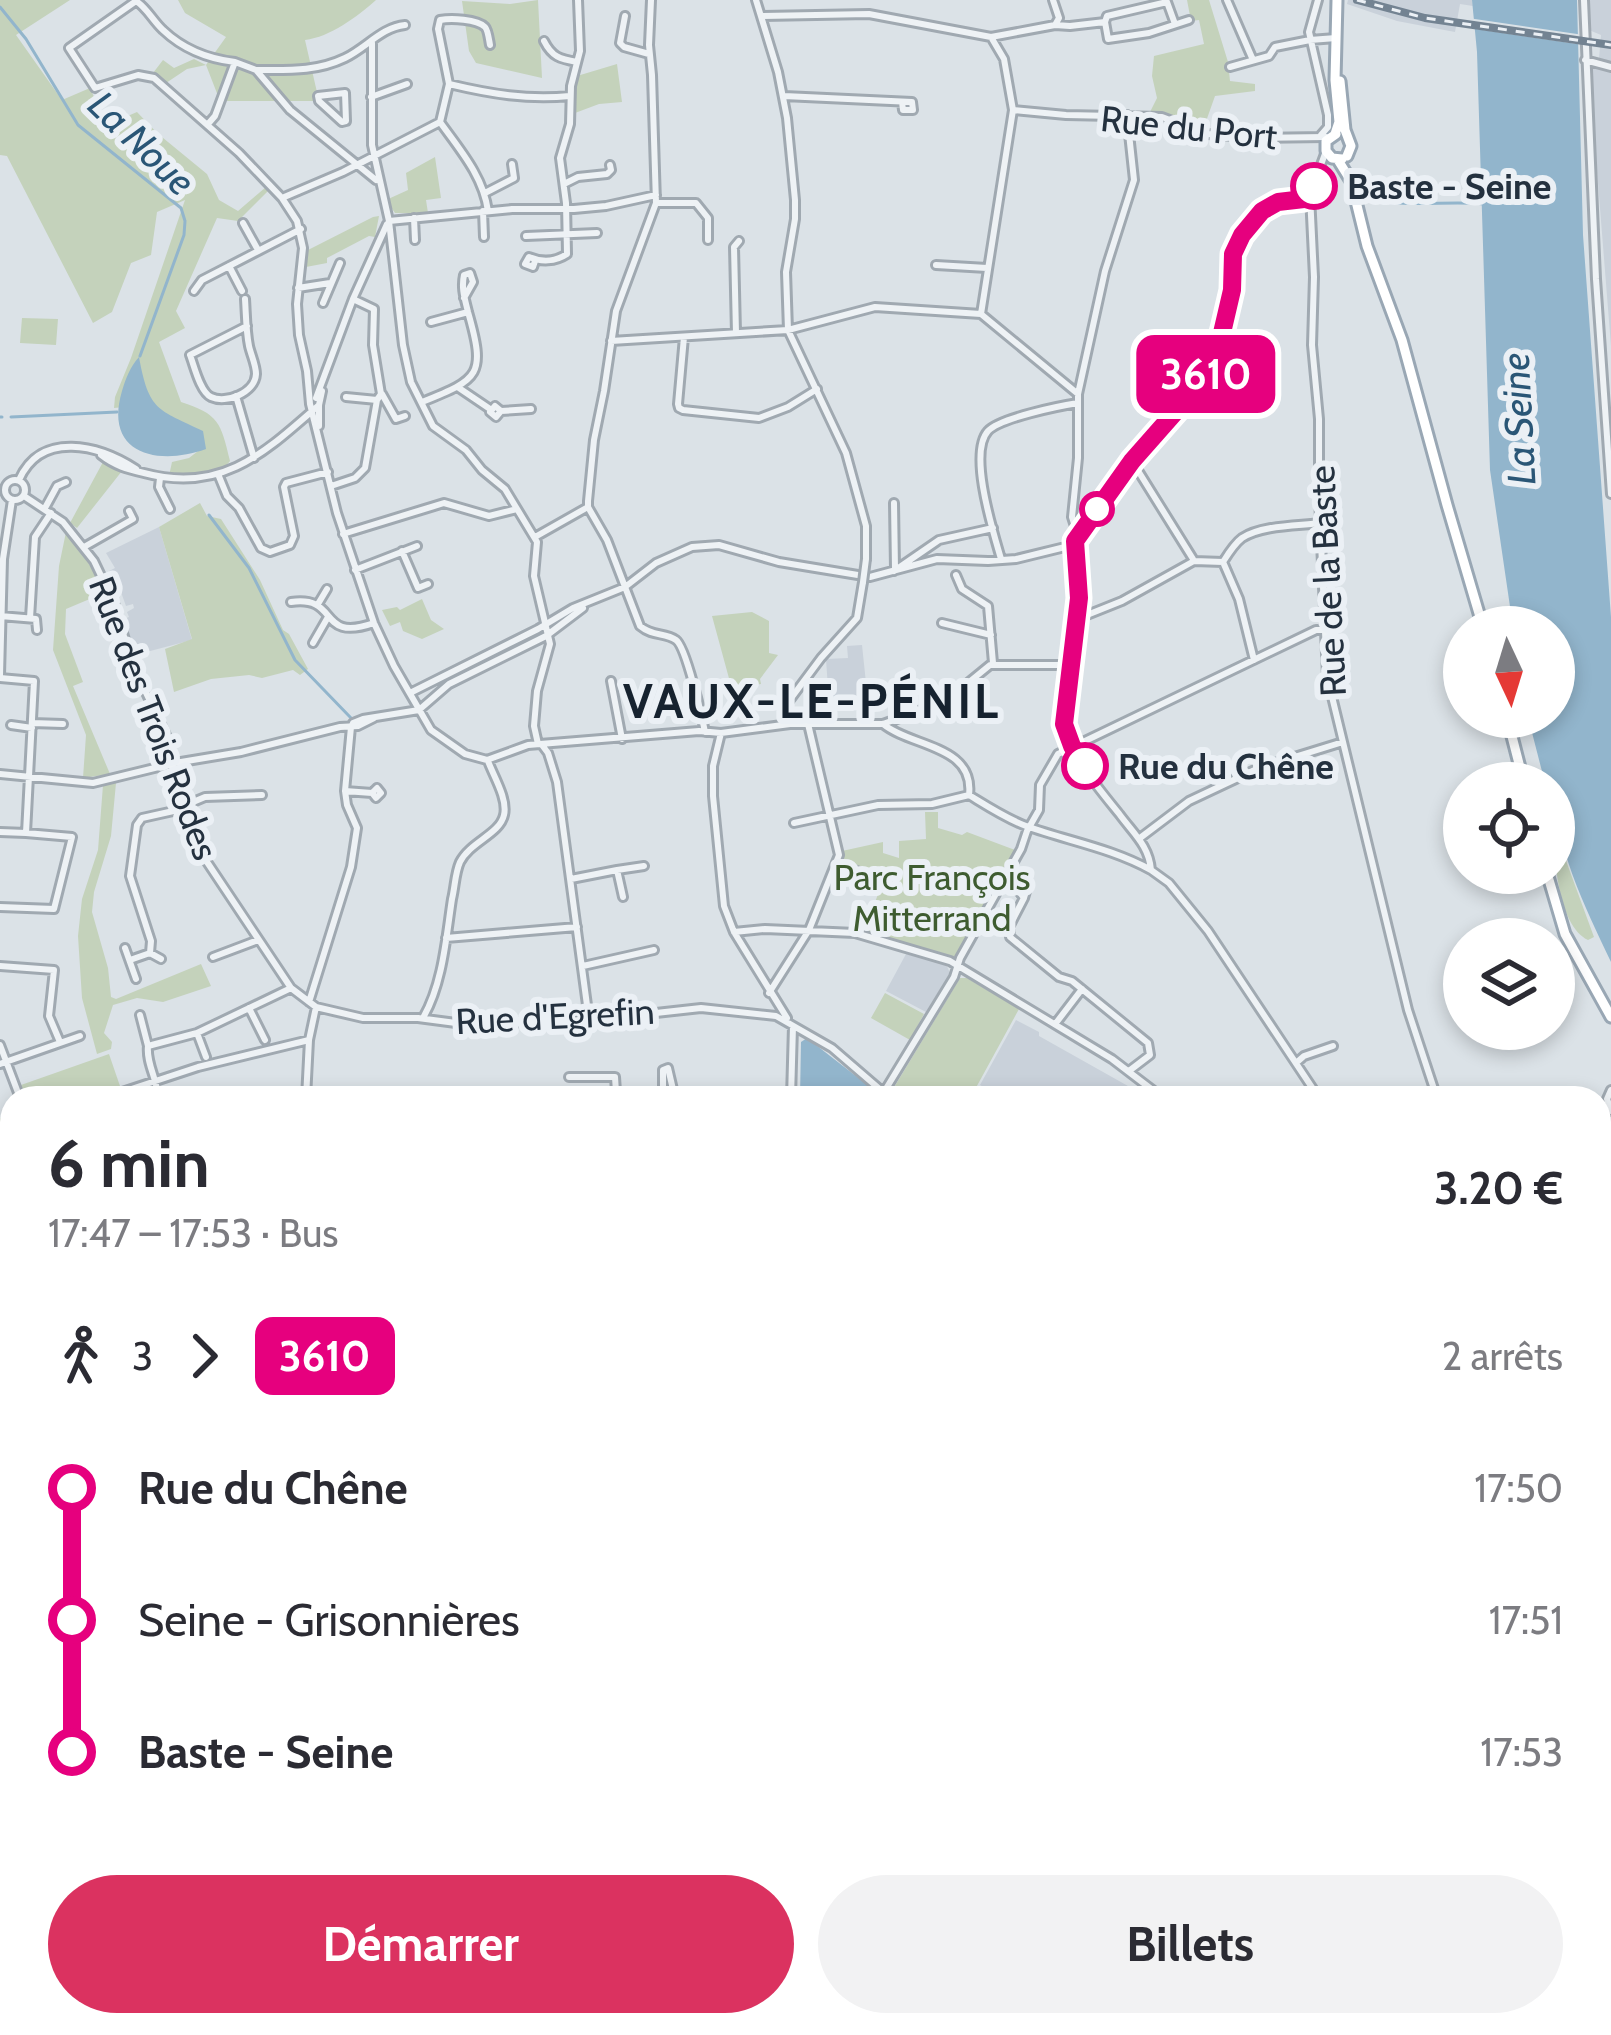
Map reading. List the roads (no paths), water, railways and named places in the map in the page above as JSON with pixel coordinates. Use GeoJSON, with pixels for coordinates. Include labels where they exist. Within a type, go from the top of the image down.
{"type":"FeatureCollection","features":[{"type":"Feature","properties":{"kind":"main road"},"geometry":{"type":"LineString","coordinates":[[1337,0],[1339,122],[1330,147],[1358,184],[1383,287],[1477,606]]}},
{"type":"Feature","properties":{"kind":"main road"},"geometry":{"type":"LineString","coordinates":[[1553,894],[1565,934],[1611,1017]]}},
{"type":"Feature","properties":{"kind":"street"},"geometry":{"type":"LineString","coordinates":[[535,261],[559,260],[567,254],[560,158],[570,124],[580,35],[578,0]]}},
{"type":"Feature","properties":{"kind":"street"},"geometry":{"type":"LineString","coordinates":[[651,0],[656,199],[621,296],[611,341],[593,440],[588,507],[607,540],[640,626],[680,644],[705,732]]}},
{"type":"Feature","properties":{"kind":"street"},"geometry":{"type":"LineString","coordinates":[[756,0],[784,96],[795,200],[785,272],[788,330],[846,453],[866,526],[866,560],[856,618],[786,705],[790,724]]}},
{"type":"Feature","properties":{"kind":"street"},"geometry":{"type":"LineString","coordinates":[[850,0],[851,14]]}},
{"type":"Feature","properties":{"kind":"street"},"geometry":{"type":"LineString","coordinates":[[1054,0],[1059,18],[1055,25]]}},
{"type":"Feature","properties":{"kind":"street"},"geometry":{"type":"LineString","coordinates":[[1226,0],[1253,60]]}},
{"type":"Feature","properties":{"kind":"street"},"geometry":{"type":"LineString","coordinates":[[1584,0],[1611,494]]}},
{"type":"Feature","properties":{"kind":"street"},"geometry":{"type":"LineString","coordinates":[[405,25],[391,26],[371,43],[322,67],[256,70],[183,45],[136,1],[70,51],[94,87],[148,75],[208,124],[282,198],[301,229],[297,318],[343,534],[374,623],[436,736],[465,754],[488,760],[528,745],[790,724],[883,724],[946,701],[993,664],[1073,665]]}},
{"type":"Feature","properties":{"kind":"street"},"geometry":{"type":"LineString","coordinates":[[1175,25],[1168,1],[1107,16],[1106,22],[1108,39],[1149,34],[1175,25],[1189,20]]}},
{"type":"Feature","properties":{"kind":"street"},"geometry":{"type":"LineString","coordinates":[[410,693],[625,587],[666,557],[707,544],[863,578],[937,559],[1016,559],[1072,544],[1132,461],[1213,363],[1232,290],[1233,251],[1259,214],[1278,202],[1310,195],[1330,147],[1309,27],[1314,2]]}},
{"type":"Feature","properties":{"kind":"street"},"geometry":{"type":"LineString","coordinates":[[625,16],[620,43],[649,54]]}},
{"type":"Feature","properties":{"kind":"street"},"geometry":{"type":"LineString","coordinates":[[763,16],[897,18],[991,37],[1055,25],[1106,22]]}},
{"type":"Feature","properties":{"kind":"street"},"geometry":{"type":"LineString","coordinates":[[484,236],[485,193],[440,122],[448,84],[440,20],[482,25],[490,45]]}},
{"type":"Feature","properties":{"kind":"street"},"geometry":{"type":"LineString","coordinates":[[981,314],[1013,110],[1004,59],[991,37]]}},
{"type":"Feature","properties":{"kind":"street"},"geometry":{"type":"LineString","coordinates":[[1230,67],[1269,56],[1275,47],[1336,38]]}},
{"type":"Feature","properties":{"kind":"street"},"geometry":{"type":"LineString","coordinates":[[544,40],[559,59],[577,62]]}},
{"type":"Feature","properties":{"kind":"street"},"geometry":{"type":"LineString","coordinates":[[371,43],[374,155],[410,382],[434,426],[505,489],[535,537],[534,576],[550,650],[537,691],[534,726],[557,782],[589,1020]]}},
{"type":"Feature","properties":{"kind":"street"},"geometry":{"type":"LineString","coordinates":[[1585,60],[1611,67]]}},
{"type":"Feature","properties":{"kind":"street"},"geometry":{"type":"LineString","coordinates":[[208,124],[236,62]]}},
{"type":"Feature","properties":{"kind":"street"},"geometry":{"type":"LineString","coordinates":[[256,70],[290,110],[378,182]]}},
{"type":"Feature","properties":{"kind":"street"},"geometry":{"type":"LineString","coordinates":[[371,98],[407,84]]}},
{"type":"Feature","properties":{"kind":"street"},"geometry":{"type":"LineString","coordinates":[[448,84],[505,97],[570,96]]}},
{"type":"Feature","properties":{"kind":"street"},"geometry":{"type":"LineString","coordinates":[[345,93],[346,110],[342,122],[318,96],[345,93]]}},
{"type":"Feature","properties":{"kind":"street"},"geometry":{"type":"LineString","coordinates":[[784,96],[902,101]]}},
{"type":"Feature","properties":{"kind":"street","name":"Rue du Port"},"geometry":{"type":"LineString","coordinates":[[1013,110],[1162,117],[1207,134],[1330,147]]}},
{"type":"Feature","properties":{"kind":"street"},"geometry":{"type":"LineString","coordinates":[[1126,115],[1133,180],[1105,271],[1078,398],[1072,517],[1079,582],[1064,716],[1072,746],[1140,838],[1160,875],[1208,931],[1311,1086]]}},
{"type":"Feature","properties":{"kind":"street"},"geometry":{"type":"LineString","coordinates":[[282,198],[440,122]]}},
{"type":"Feature","properties":{"kind":"street"},"geometry":{"type":"LineString","coordinates":[[485,193],[514,178],[512,164]]}},
{"type":"Feature","properties":{"kind":"street"},"geometry":{"type":"LineString","coordinates":[[564,184],[608,174],[610,165]]}},
{"type":"Feature","properties":{"kind":"street","name":"Rue de la Baste"},"geometry":{"type":"LineString","coordinates":[[1310,195],[1312,345],[1331,702],[1408,1010],[1433,1086]]}},
{"type":"Feature","properties":{"kind":"street"},"geometry":{"type":"LineString","coordinates":[[388,221],[656,199],[696,203],[708,218],[708,240]]}},
{"type":"Feature","properties":{"kind":"street"},"geometry":{"type":"LineString","coordinates":[[414,218],[416,240]]}},
{"type":"Feature","properties":{"kind":"street"},"geometry":{"type":"LineString","coordinates":[[12,500],[2,491],[9,482],[19,480],[34,458],[58,446],[86,447],[138,472],[185,480],[218,474],[275,444],[313,406],[388,221]]}},
{"type":"Feature","properties":{"kind":"street"},"geometry":{"type":"LineString","coordinates":[[243,223],[259,250]]}},
{"type":"Feature","properties":{"kind":"street"},"geometry":{"type":"LineString","coordinates":[[194,291],[202,280],[301,229]]}},
{"type":"Feature","properties":{"kind":"street"},"geometry":{"type":"LineString","coordinates":[[526,236],[597,233]]}},
{"type":"Feature","properties":{"kind":"street"},"geometry":{"type":"LineString","coordinates":[[736,333],[734,248],[739,241]]}},
{"type":"Feature","properties":{"kind":"street"},"geometry":{"type":"LineString","coordinates":[[323,303],[340,263]]}},
{"type":"Feature","properties":{"kind":"street"},"geometry":{"type":"LineString","coordinates":[[229,266],[244,295],[256,376],[250,388],[236,396],[207,395],[190,355],[247,326]]}},
{"type":"Feature","properties":{"kind":"street"},"geometry":{"type":"LineString","coordinates":[[936,266],[987,268]]}},
{"type":"Feature","properties":{"kind":"street"},"geometry":{"type":"LineString","coordinates":[[298,288],[332,283]]}},
{"type":"Feature","properties":{"kind":"street"},"geometry":{"type":"LineString","coordinates":[[422,403],[459,388],[476,368],[479,354],[464,298]]}},
{"type":"Feature","properties":{"kind":"street"},"geometry":{"type":"LineString","coordinates":[[331,487],[355,478],[365,468],[379,397],[374,310],[353,299]]}},
{"type":"Feature","properties":{"kind":"street"},"geometry":{"type":"LineString","coordinates":[[611,341],[788,330],[875,307],[981,314],[1078,398]]}},
{"type":"Feature","properties":{"kind":"street"},"geometry":{"type":"LineString","coordinates":[[431,322],[468,312]]}},
{"type":"Feature","properties":{"kind":"street"},"geometry":{"type":"LineString","coordinates":[[684,337],[678,404],[682,410],[758,418],[817,389]]}},
{"type":"Feature","properties":{"kind":"street"},"geometry":{"type":"LineString","coordinates":[[307,371],[320,438]]}},
{"type":"Feature","properties":{"kind":"street"},"geometry":{"type":"LineString","coordinates":[[312,382],[323,382]]}},
{"type":"Feature","properties":{"kind":"street"},"geometry":{"type":"LineString","coordinates":[[459,388],[490,409],[531,410]]}},
{"type":"Feature","properties":{"kind":"street"},"geometry":{"type":"LineString","coordinates":[[236,396],[254,458]]}},
{"type":"Feature","properties":{"kind":"street"},"geometry":{"type":"LineString","coordinates":[[346,397],[379,397]]}},
{"type":"Feature","properties":{"kind":"street"},"geometry":{"type":"LineString","coordinates":[[379,397],[396,419],[405,416]]}},
{"type":"Feature","properties":{"kind":"street"},"geometry":{"type":"LineString","coordinates":[[1000,559],[980,471],[985,434],[992,427],[1078,398]]}},
{"type":"Feature","properties":{"kind":"street"},"geometry":{"type":"LineString","coordinates":[[1132,461],[1194,560]]}},
{"type":"Feature","properties":{"kind":"street"},"geometry":{"type":"LineString","coordinates":[[218,474],[261,548],[270,552],[290,545],[294,536],[286,482],[328,472]]}},
{"type":"Feature","properties":{"kind":"street"},"geometry":{"type":"LineString","coordinates":[[160,478],[159,488],[170,509]]}},
{"type":"Feature","properties":{"kind":"street"},"geometry":{"type":"LineString","coordinates":[[12,500],[24,496],[25,486],[19,480]]}},
{"type":"Feature","properties":{"kind":"street"},"geometry":{"type":"LineString","coordinates":[[30,618],[35,537],[57,487],[66,482]]}},
{"type":"Feature","properties":{"kind":"street","name":"Rue des Trois Rodes"},"geometry":{"type":"LineString","coordinates":[[24,496],[48,510],[84,547],[114,603],[132,663],[166,735],[198,850],[291,988],[313,1005]]}},
{"type":"Feature","properties":{"kind":"street"},"geometry":{"type":"LineString","coordinates":[[12,500],[1,559],[0,677],[34,681],[26,833]]}},
{"type":"Feature","properties":{"kind":"street"},"geometry":{"type":"LineString","coordinates":[[343,534],[445,503],[489,516],[517,509]]}},
{"type":"Feature","properties":{"kind":"street"},"geometry":{"type":"LineString","coordinates":[[894,503],[894,570]]}},
{"type":"Feature","properties":{"kind":"street"},"geometry":{"type":"LineString","coordinates":[[535,537],[588,507]]}},
{"type":"Feature","properties":{"kind":"street"},"geometry":{"type":"LineString","coordinates":[[84,547],[133,519],[129,511]]}},
{"type":"Feature","properties":{"kind":"street"},"geometry":{"type":"LineString","coordinates":[[1222,562],[1245,536],[1321,523]]}},
{"type":"Feature","properties":{"kind":"street"},"geometry":{"type":"LineString","coordinates":[[894,570],[932,544],[993,529]]}},
{"type":"Feature","properties":{"kind":"street"},"geometry":{"type":"LineString","coordinates":[[932,544],[937,559]]}},
{"type":"Feature","properties":{"kind":"street"},"geometry":{"type":"LineString","coordinates":[[355,570],[417,546]]}},
{"type":"Feature","properties":{"kind":"street"},"geometry":{"type":"LineString","coordinates":[[402,551],[418,588],[428,584]]}},
{"type":"Feature","properties":{"kind":"street"},"geometry":{"type":"LineString","coordinates":[[1077,619],[1122,601],[1194,560],[1222,562]]}},
{"type":"Feature","properties":{"kind":"street"},"geometry":{"type":"LineString","coordinates":[[1222,562],[1239,599],[1254,660]]}},
{"type":"Feature","properties":{"kind":"street"},"geometry":{"type":"LineString","coordinates":[[956,575],[962,589],[988,605],[993,664]]}},
{"type":"Feature","properties":{"kind":"street"},"geometry":{"type":"LineString","coordinates":[[318,604],[327,589]]}},
{"type":"Feature","properties":{"kind":"street"},"geometry":{"type":"LineString","coordinates":[[291,602],[318,604],[336,625],[345,628],[374,623]]}},
{"type":"Feature","properties":{"kind":"street"},"geometry":{"type":"LineString","coordinates":[[0,774],[87,784],[419,710],[449,684],[549,634],[591,602]]}},
{"type":"Feature","properties":{"kind":"street"},"geometry":{"type":"LineString","coordinates":[[1,616],[36,619],[37,630]]}},
{"type":"Feature","properties":{"kind":"street"},"geometry":{"type":"LineString","coordinates":[[314,644],[328,616]]}},
{"type":"Feature","properties":{"kind":"street"},"geometry":{"type":"LineString","coordinates":[[943,623],[991,634]]}},
{"type":"Feature","properties":{"kind":"street"},"geometry":{"type":"LineString","coordinates":[[892,1086],[1021,849],[1039,810],[1040,785],[1058,754],[1324,630]]}},
{"type":"Feature","properties":{"kind":"street"},"geometry":{"type":"LineString","coordinates":[[611,681],[622,740]]}},
{"type":"Feature","properties":{"kind":"street"},"geometry":{"type":"LineString","coordinates":[[11,725],[63,724]]}},
{"type":"Feature","properties":{"kind":"street"},"geometry":{"type":"LineString","coordinates":[[769,993],[809,930],[836,863],[838,848],[808,724]]}},
{"type":"Feature","properties":{"kind":"street"},"geometry":{"type":"LineString","coordinates":[[883,724],[953,756],[970,785],[969,795]]}},
{"type":"Feature","properties":{"kind":"street"},"geometry":{"type":"LineString","coordinates":[[307,1086],[313,1005],[351,867],[356,828],[345,791],[352,727]]}},
{"type":"Feature","properties":{"kind":"street"},"geometry":{"type":"LineString","coordinates":[[721,733],[713,766],[713,796],[723,899],[734,932],[793,1025],[832,1048],[876,1086]]}},
{"type":"Feature","properties":{"kind":"street"},"geometry":{"type":"LineString","coordinates":[[1140,838],[1206,792],[1258,768],[1343,742]]}},
{"type":"Feature","properties":{"kind":"street"},"geometry":{"type":"LineString","coordinates":[[423,1018],[434,996],[458,865],[504,817],[488,760]]}},
{"type":"Feature","properties":{"kind":"street"},"geometry":{"type":"LineString","coordinates":[[345,791],[372,793]]}},
{"type":"Feature","properties":{"kind":"street"},"geometry":{"type":"LineString","coordinates":[[150,953],[152,941],[130,877],[137,825],[142,818],[205,797],[262,795]]}},
{"type":"Feature","properties":{"kind":"street"},"geometry":{"type":"LineString","coordinates":[[794,824],[878,806],[932,804],[969,795],[994,812],[1122,854],[1160,875]]}},
{"type":"Feature","properties":{"kind":"street"},"geometry":{"type":"LineString","coordinates":[[0,832],[72,837],[54,909],[0,907]]}},
{"type":"Feature","properties":{"kind":"street"},"geometry":{"type":"LineString","coordinates":[[1150,855],[1151,870]]}},
{"type":"Feature","properties":{"kind":"street"},"geometry":{"type":"LineString","coordinates":[[836,863],[883,881]]}},
{"type":"Feature","properties":{"kind":"street"},"geometry":{"type":"LineString","coordinates":[[571,879],[644,866]]}},
{"type":"Feature","properties":{"kind":"street"},"geometry":{"type":"LineString","coordinates":[[617,871],[623,897]]}},
{"type":"Feature","properties":{"kind":"street"},"geometry":{"type":"LineString","coordinates":[[1024,898],[1009,927],[1010,937],[1148,1043],[1150,1055],[1130,1071]]}},
{"type":"Feature","properties":{"kind":"street"},"geometry":{"type":"LineString","coordinates":[[446,938],[578,927]]}},
{"type":"Feature","properties":{"kind":"street"},"geometry":{"type":"LineString","coordinates":[[734,932],[855,934],[959,964],[1148,1086]]}},
{"type":"Feature","properties":{"kind":"street"},"geometry":{"type":"LineString","coordinates":[[213,957],[259,940]]}},
{"type":"Feature","properties":{"kind":"street"},"geometry":{"type":"LineString","coordinates":[[125,948],[136,979]]}},
{"type":"Feature","properties":{"kind":"street"},"geometry":{"type":"LineString","coordinates":[[583,966],[654,950]]}},
{"type":"Feature","properties":{"kind":"street"},"geometry":{"type":"LineString","coordinates":[[130,960],[150,953],[160,958]]}},
{"type":"Feature","properties":{"kind":"street"},"geometry":{"type":"LineString","coordinates":[[0,966],[54,970],[50,1016],[60,1042]]}},
{"type":"Feature","properties":{"kind":"street"},"geometry":{"type":"LineString","coordinates":[[148,1046],[197,1034],[291,988]]}},
{"type":"Feature","properties":{"kind":"street"},"geometry":{"type":"LineString","coordinates":[[1056,1023],[1082,989]]}},
{"type":"Feature","properties":{"kind":"street","name":"Rue d'Egrefin"},"geometry":{"type":"LineString","coordinates":[[313,1005],[363,1018],[481,1024],[589,1020],[701,1008],[776,1016],[793,1025]]}},
{"type":"Feature","properties":{"kind":"street"},"geometry":{"type":"LineString","coordinates":[[249,1008],[265,1040]]}},
{"type":"Feature","properties":{"kind":"street"},"geometry":{"type":"LineString","coordinates":[[140,1015],[156,1086]]}},
{"type":"Feature","properties":{"kind":"street"},"geometry":{"type":"LineString","coordinates":[[791,1086],[793,1025]]}},
{"type":"Feature","properties":{"kind":"street"},"geometry":{"type":"LineString","coordinates":[[197,1034],[206,1057]]}},
{"type":"Feature","properties":{"kind":"street"},"geometry":{"type":"LineString","coordinates":[[0,1045],[3,1063],[80,1036]]}},
{"type":"Feature","properties":{"kind":"street"},"geometry":{"type":"LineString","coordinates":[[145,1086],[198,1067],[309,1040]]}},
{"type":"Feature","properties":{"kind":"street"},"geometry":{"type":"LineString","coordinates":[[1296,1063],[1333,1046]]}},
{"type":"Feature","properties":{"kind":"street"},"geometry":{"type":"LineString","coordinates":[[663,1086],[663,1070],[668,1067],[672,1086]]}},
{"type":"Feature","properties":{"kind":"street"},"geometry":{"type":"LineString","coordinates":[[569,1078],[615,1077],[616,1086]]}},
{"type":"Feature","properties":{"kind":"water","name":"La Seine"},"geometry":{"type":"Polygon","coordinates":[[[1472,0],[1577,0],[1583,235],[1611,617],[1611,962],[1575,880],[1575,762],[1540,762],[1533,738],[1575,738],[1575,606],[1510,606],[1490,470],[1472,0]]]}},
{"type":"Feature","properties":{"kind":"water"},"geometry":{"type":"Polygon","coordinates":[[[139,357],[152,399],[203,431],[206,449],[154,455],[128,442],[118,413],[125,382],[139,357]]]}},
{"type":"Feature","properties":{"kind":"water"},"geometry":{"type":"Polygon","coordinates":[[[807,1038],[869,1086],[800,1086],[801,1042],[807,1038]]]}},
{"type":"Feature","properties":{"kind":"waterway","name":"La Noue"},"geometry":{"type":"LineString","coordinates":[[0,7],[26,39],[78,125],[181,208],[184,235],[140,356]]}},
{"type":"Feature","properties":{"kind":"waterway","name":"La Noue"},"geometry":{"type":"LineString","coordinates":[[1367,197],[1393,203],[1484,204]]}},
{"type":"Feature","properties":{"kind":"waterway"},"geometry":{"type":"LineString","coordinates":[[11,417],[117,412]]}},
{"type":"Feature","properties":{"kind":"waterway","name":"La Noue"},"geometry":{"type":"LineString","coordinates":[[209,515],[249,568],[295,660],[351,718]]}},
{"type":"Feature","properties":{"kind":"railway"},"geometry":{"type":"LineString","coordinates":[[1357,0],[1425,18],[1611,45]]}},
{"type":"Feature","properties":{"kind":"place","name":"Baste - Seine"},"geometry":{"type":"Point","coordinates":[1314,186]}},
{"type":"Feature","properties":{"kind":"place","name":"Rue du Chêne"},"geometry":{"type":"Point","coordinates":[1085,766]}},
{"type":"Feature","properties":{"kind":"district","name":"VAUX-LE-PÉNIL"},"geometry":{"type":"Point","coordinates":[812,701]}},
{"type":"Feature","properties":{"kind":"park label","name":"Parc François Mitterrand"},"geometry":{"type":"Point","coordinates":[932,898]}}]}
